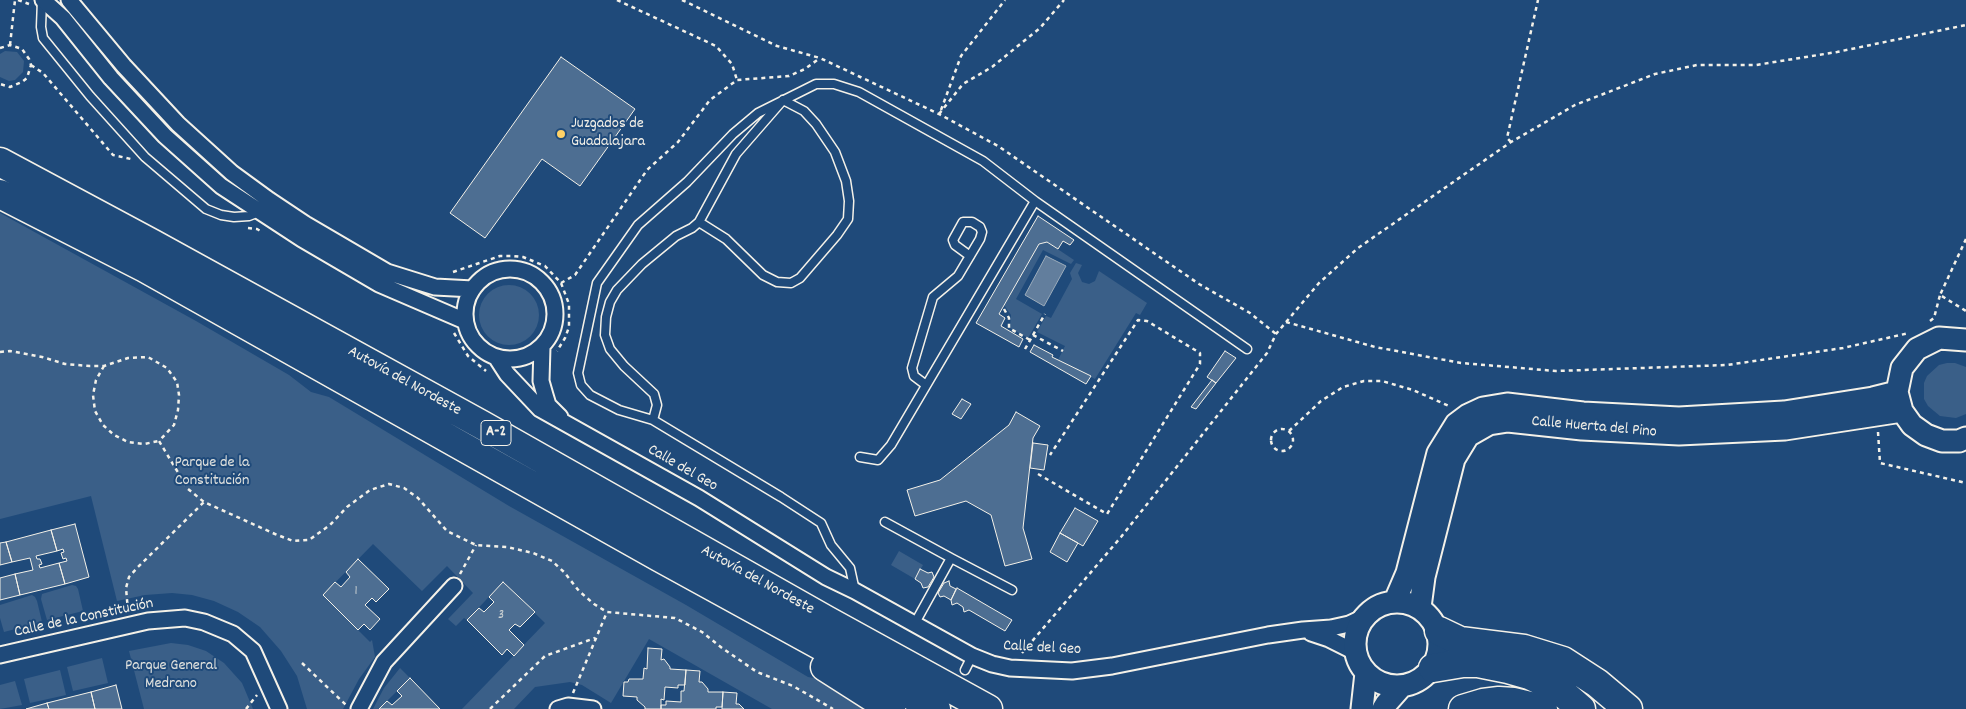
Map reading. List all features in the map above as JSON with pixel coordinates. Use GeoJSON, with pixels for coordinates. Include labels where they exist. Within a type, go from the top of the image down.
{"type":"FeatureCollection","features":[{"type":"Feature","properties":{"kind":"highway","name":"Autovía del Nordeste"},"geometry":{"type":"LineString","coordinates":[[0,162],[96,212],[482,425],[835,625],[988,709]]}},
{"type":"Feature","properties":{"kind":"highway","name":"Autovía del Nordeste"},"geometry":{"type":"LineString","coordinates":[[0,194],[145,268],[659,557],[936,709]]}},
{"type":"Feature","properties":{"kind":"highway"},"geometry":{"type":"LineString","coordinates":[[659,557],[734,612],[891,709]]}},
{"type":"Feature","properties":{"kind":"highway"},"geometry":{"type":"LineString","coordinates":[[1438,631],[1460,641],[1524,649],[1563,661],[1597,683],[1628,709]]}},
{"type":"Feature","properties":{"kind":"highway"},"geometry":{"type":"LineString","coordinates":[[1433,668],[1463,663],[1478,663],[1508,669],[1529,675],[1558,689],[1580,709]]}},
{"type":"Feature","properties":{"kind":"highway"},"geometry":{"type":"LineString","coordinates":[[1463,709],[1483,703],[1499,701],[1514,702],[1544,709]]}},
{"type":"Feature","properties":{"kind":"street"},"geometry":{"type":"LineString","coordinates":[[43,0],[63,18],[111,78],[165,136],[221,186],[302,239],[380,284],[465,321]]}},
{"type":"Feature","properties":{"kind":"street"},"geometry":{"type":"LineString","coordinates":[[69,0],[124,66],[178,124],[232,173],[269,200],[305,224],[387,272],[435,287],[473,289]]}},
{"type":"Feature","properties":{"kind":"street"},"geometry":{"type":"LineString","coordinates":[[500,270],[516,270],[532,275],[545,285],[554,300],[556,316],[548,352],[512,360],[496,357],[481,349],[471,336],[465,321],[466,304],[473,289],[485,277],[500,270]]}},
{"type":"Feature","properties":{"kind":"street"},"geometry":{"type":"LineString","coordinates":[[1966,340],[1939,338],[1917,349],[1902,368],[1900,402],[1912,426],[1926,436],[1942,441],[1966,438]]}},
{"type":"Feature","properties":{"kind":"street","name":"Calle del Geo"},"geometry":{"type":"LineString","coordinates":[[548,352],[541,381],[548,405],[567,425]]}},
{"type":"Feature","properties":{"kind":"street","name":"Calle del Geo"},"geometry":{"type":"LineString","coordinates":[[496,357],[507,374],[540,409],[699,498],[826,576],[855,590],[972,656],[992,664],[1010,668],[1072,671],[1112,666],[1302,630],[1331,628],[1349,624],[1364,617]]}},
{"type":"Feature","properties":{"kind":"street"},"geometry":{"type":"LineString","coordinates":[[1395,601],[1407,573],[1438,452],[1456,424],[1468,415],[1483,408],[1507,404],[1583,413],[1679,418],[1784,412],[1873,398],[1900,402]]}},
{"type":"Feature","properties":{"kind":"street","name":"Calle Huerta del Pino"},"geometry":{"type":"LineString","coordinates":[[1420,607],[1424,577],[1454,459],[1468,436],[1489,424],[1508,421],[1582,429],[1680,434],[1785,429],[1876,416],[1900,402]]}},
{"type":"Feature","properties":{"kind":"street"},"geometry":{"type":"LineString","coordinates":[[354,708],[384,662],[454,586]]}},
{"type":"Feature","properties":{"kind":"street"},"geometry":{"type":"LineString","coordinates":[[1395,601],[1408,602],[1420,607],[1431,618],[1438,631],[1440,644],[1438,657],[1433,668],[1419,681],[1401,686],[1388,686],[1376,681],[1366,673],[1359,663],[1355,652],[1358,628],[1364,617],[1373,609],[1395,601]]}},
{"type":"Feature","properties":{"kind":"street","name":"Calle de la Constitución"},"geometry":{"type":"LineString","coordinates":[[0,655],[148,621],[185,618],[204,622],[233,634],[254,651],[279,709]]}},
{"type":"Feature","properties":{"kind":"street","name":"Calle del Geo"},"geometry":{"type":"LineString","coordinates":[[1302,630],[1329,639],[1355,652]]}},
{"type":"Feature","properties":{"kind":"street"},"geometry":{"type":"LineString","coordinates":[[1362,709],[1366,673]]}},
{"type":"Feature","properties":{"kind":"street"},"geometry":{"type":"LineString","coordinates":[[1383,709],[1401,686]]}},
{"type":"Feature","properties":{"kind":"street"},"geometry":{"type":"LineString","coordinates":[[563,708],[593,709]]}},
{"type":"Feature","properties":{"kind":"lane"},"geometry":{"type":"LineString","coordinates":[[43,0],[43,38],[90,96],[146,157],[206,209],[221,215],[234,217],[249,216],[259,212]]}},
{"type":"Feature","properties":{"kind":"lane"},"geometry":{"type":"LineString","coordinates":[[855,590],[850,568],[831,545],[821,523],[653,420],[619,410],[590,395],[581,385],[578,373],[597,283],[638,225],[687,182],[733,134],[758,113],[816,84],[834,84],[859,92],[982,160],[1035,201],[1247,349]]}},
{"type":"Feature","properties":{"kind":"lane"},"geometry":{"type":"LineString","coordinates":[[653,420],[657,404],[654,394],[624,366],[610,349],[604,334],[610,302],[617,290],[642,264],[676,236],[699,222],[736,154],[783,100]]}},
{"type":"Feature","properties":{"kind":"lane"},"geometry":{"type":"LineString","coordinates":[[699,222],[726,240],[763,275],[777,282],[791,283],[800,278],[837,236],[848,219],[849,201],[846,180],[835,152],[804,111],[783,100]]}},
{"type":"Feature","properties":{"kind":"lane"},"geometry":{"type":"LineString","coordinates":[[860,457],[878,460],[891,445],[1035,201]]}},
{"type":"Feature","properties":{"kind":"lane"},"geometry":{"type":"LineString","coordinates":[[926,385],[914,376],[912,368],[933,297],[958,276],[970,256],[980,239],[982,232],[980,227],[972,222],[963,222],[953,240],[955,245],[970,256]]}},
{"type":"Feature","properties":{"kind":"lane"},"geometry":{"type":"LineString","coordinates":[[885,522],[1012,590]]}},
{"type":"Feature","properties":{"kind":"lane"},"geometry":{"type":"LineString","coordinates":[[915,623],[951,558]]}},
{"type":"Feature","properties":{"kind":"lane"},"geometry":{"type":"LineString","coordinates":[[965,670],[972,656]]}},
{"type":"Feature","properties":{"kind":"path"},"geometry":{"type":"LineString","coordinates":[[10,45],[15,0]]}},
{"type":"Feature","properties":{"kind":"path"},"geometry":{"type":"LineString","coordinates":[[617,0],[716,46],[732,64],[738,80]]}},
{"type":"Feature","properties":{"kind":"path"},"geometry":{"type":"LineString","coordinates":[[682,0],[777,46],[820,58],[939,114],[998,146],[1199,284],[1250,313],[1276,334]]}},
{"type":"Feature","properties":{"kind":"path"},"geometry":{"type":"LineString","coordinates":[[939,114],[961,56],[1005,0]]}},
{"type":"Feature","properties":{"kind":"path"},"geometry":{"type":"LineString","coordinates":[[939,114],[962,84],[992,67],[1034,34],[1064,0]]}},
{"type":"Feature","properties":{"kind":"path"},"geometry":{"type":"LineString","coordinates":[[1511,142],[1507,138],[1538,0]]}},
{"type":"Feature","properties":{"kind":"path"},"geometry":{"type":"LineString","coordinates":[[1010,668],[1133,522],[1267,353],[1276,334],[1319,283],[1358,248],[1511,142],[1575,105],[1655,74],[1697,65],[1756,65],[1837,52],[1966,25]]}},
{"type":"Feature","properties":{"kind":"path"},"geometry":{"type":"LineString","coordinates":[[0,48],[10,45],[22,49],[31,65],[27,78],[17,85],[0,84]]}},
{"type":"Feature","properties":{"kind":"path"},"geometry":{"type":"LineString","coordinates":[[561,283],[575,275],[647,170],[678,142],[710,100],[738,80],[789,76],[805,69],[820,58]]}},
{"type":"Feature","properties":{"kind":"path"},"geometry":{"type":"LineString","coordinates":[[1926,324],[1934,318],[1940,295],[1966,239]]}},
{"type":"Feature","properties":{"kind":"path"},"geometry":{"type":"LineString","coordinates":[[446,273],[460,271],[500,256],[529,259],[544,266],[561,283],[569,304],[570,316],[565,338],[548,352]]}},
{"type":"Feature","properties":{"kind":"path"},"geometry":{"type":"LineString","coordinates":[[1940,295],[1966,311]]}},
{"type":"Feature","properties":{"kind":"path"},"geometry":{"type":"LineString","coordinates":[[1004,309],[1009,318],[1009,328],[1030,340]]}},
{"type":"Feature","properties":{"kind":"path"},"geometry":{"type":"LineString","coordinates":[[1025,349],[1045,314]]}},
{"type":"Feature","properties":{"kind":"path"},"geometry":{"type":"LineString","coordinates":[[1038,474],[1106,514],[1200,364],[1200,353],[1147,321],[1138,320],[1050,455]]}},
{"type":"Feature","properties":{"kind":"path"},"geometry":{"type":"LineString","coordinates":[[1286,322],[1375,347],[1462,363],[1556,371],[1727,365],[1843,348],[1910,332]]}},
{"type":"Feature","properties":{"kind":"path"},"geometry":{"type":"LineString","coordinates":[[1033,335],[1063,351]]}},
{"type":"Feature","properties":{"kind":"path"},"geometry":{"type":"LineString","coordinates":[[0,352],[10,351],[42,357],[65,364],[104,366],[128,358],[148,357],[167,368],[177,382],[179,395],[174,425],[159,441],[144,444],[128,442],[114,435],[102,425],[95,411],[93,395],[96,380],[104,366]]}},
{"type":"Feature","properties":{"kind":"path"},"geometry":{"type":"LineString","coordinates":[[1288,431],[1321,401],[1344,387],[1364,381],[1382,381],[1414,390],[1468,415]]}},
{"type":"Feature","properties":{"kind":"path"},"geometry":{"type":"LineString","coordinates":[[1876,416],[1880,463],[1966,483]]}},
{"type":"Feature","properties":{"kind":"path"},"geometry":{"type":"LineString","coordinates":[[1283,428],[1288,431],[1293,438],[1290,448],[1281,451],[1276,450],[1271,441],[1274,432],[1283,428]]}},
{"type":"Feature","properties":{"kind":"path"},"geometry":{"type":"LineString","coordinates":[[159,441],[188,489],[204,502],[293,541],[309,540],[330,525],[347,507],[370,490],[389,484],[404,488],[418,498],[447,531],[476,545],[507,547],[533,552],[552,561],[564,572],[579,591],[607,612],[675,618],[702,632],[757,672],[793,686],[833,709]]}},
{"type":"Feature","properties":{"kind":"path"},"geometry":{"type":"LineString","coordinates":[[129,625],[126,588],[129,577],[204,502]]}},
{"type":"Feature","properties":{"kind":"path"},"geometry":{"type":"LineString","coordinates":[[454,586],[476,545]]}},
{"type":"Feature","properties":{"kind":"path"},"geometry":{"type":"LineString","coordinates":[[563,708],[607,612]]}},
{"type":"Feature","properties":{"kind":"path"},"geometry":{"type":"LineString","coordinates":[[490,709],[545,656],[595,638]]}},
{"type":"Feature","properties":{"kind":"path"},"geometry":{"type":"LineString","coordinates":[[302,663],[354,708]]}},
{"type":"Feature","properties":{"kind":"green space"},"geometry":{"type":"Polygon","coordinates":[[[5,51],[17,52],[24,61],[23,72],[15,80],[9,81],[0,77],[0,54],[5,51]]]}},
{"type":"Feature","properties":{"kind":"green space","name":"Parque de la Constitución"},"geometry":{"type":"Polygon","coordinates":[[[0,213],[196,321],[289,375],[311,392],[329,397],[509,506],[686,605],[808,677],[819,679],[867,709],[772,709],[649,639],[611,703],[582,685],[570,682],[535,687],[514,709],[462,709],[545,623],[503,582],[467,620],[464,618],[456,626],[448,619],[473,593],[447,566],[422,591],[373,544],[323,595],[370,642],[372,640],[375,657],[359,679],[343,709],[307,709],[297,676],[281,651],[260,627],[238,612],[214,601],[192,595],[172,593],[145,595],[117,601],[91,496],[0,519],[0,213]]]}},
{"type":"Feature","properties":{"kind":"green space"},"geometry":{"type":"Polygon","coordinates":[[[1047,242],[1074,260],[1071,264],[1043,250],[1016,299],[1042,314],[1028,338],[1010,328],[1011,315],[1004,305],[1039,244],[1047,242]]]}},
{"type":"Feature","properties":{"kind":"green space"},"geometry":{"type":"Polygon","coordinates":[[[1076,263],[1082,265],[1078,273],[1082,282],[1089,284],[1095,281],[1099,271],[1147,303],[1140,315],[1136,313],[1095,379],[1058,360],[1065,346],[1037,332],[1046,316],[1051,318],[1072,279],[1070,273],[1076,263]]]}},
{"type":"Feature","properties":{"kind":"green space"},"geometry":{"type":"Polygon","coordinates":[[[509,285],[526,290],[534,298],[539,315],[534,332],[526,340],[509,345],[492,340],[484,332],[479,315],[484,298],[492,290],[509,285]]]}},
{"type":"Feature","properties":{"kind":"green space"},"geometry":{"type":"Polygon","coordinates":[[[1955,363],[1966,367],[1966,414],[1956,418],[1940,416],[1928,406],[1924,399],[1924,383],[1927,376],[1939,365],[1955,363]]]}},
{"type":"Feature","properties":{"kind":"green space"},"geometry":{"type":"Polygon","coordinates":[[[899,551],[923,565],[915,579],[891,565],[899,551]]]}},
{"type":"Feature","properties":{"kind":"green space"},"geometry":{"type":"Polygon","coordinates":[[[72,585],[78,589],[83,611],[47,620],[41,599],[42,594],[72,585]]]}},
{"type":"Feature","properties":{"kind":"green space"},"geometry":{"type":"Polygon","coordinates":[[[32,595],[37,601],[42,622],[4,632],[0,618],[0,605],[32,595]]]}},
{"type":"Feature","properties":{"kind":"green space","name":"Parque General Medrano"},"geometry":{"type":"Polygon","coordinates":[[[171,643],[188,645],[206,651],[224,663],[242,683],[253,709],[144,709],[129,651],[171,643]]]}},
{"type":"Feature","properties":{"kind":"green space"},"geometry":{"type":"Polygon","coordinates":[[[102,658],[108,683],[73,691],[67,667],[102,658]]]}},
{"type":"Feature","properties":{"kind":"green space"},"geometry":{"type":"Polygon","coordinates":[[[400,668],[410,678],[379,709],[373,709],[384,688],[400,668]]]}},
{"type":"Feature","properties":{"kind":"green space"},"geometry":{"type":"Polygon","coordinates":[[[60,670],[66,695],[30,703],[24,679],[60,670]]]}},
{"type":"Feature","properties":{"kind":"green space"},"geometry":{"type":"Polygon","coordinates":[[[15,681],[22,705],[0,709],[0,685],[15,681]]]}},
{"type":"Feature","properties":{"kind":"shaded area"},"geometry":{"type":"Polygon","coordinates":[[[1046,256],[1066,266],[1044,306],[1025,295],[1046,256]]]}},
{"type":"Feature","properties":{"kind":"building","name":"Juzgados de Guadalajara"},"geometry":{"type":"Polygon","coordinates":[[[561,57],[635,109],[580,186],[542,159],[485,238],[450,213],[561,57]]]}},
{"type":"Feature","properties":{"kind":"building"},"geometry":{"type":"Polygon","coordinates":[[[1038,216],[1074,240],[1070,245],[1063,241],[1058,249],[1047,242],[1039,244],[999,314],[1005,318],[1001,326],[1023,339],[1019,347],[976,323],[1038,216]]]}},
{"type":"Feature","properties":{"kind":"building"},"geometry":{"type":"Polygon","coordinates":[[[1034,345],[1053,355],[1052,357],[1091,376],[1086,384],[1030,352],[1034,345]]]}},
{"type":"Feature","properties":{"kind":"building"},"geometry":{"type":"Polygon","coordinates":[[[1225,351],[1236,358],[1216,383],[1207,377],[1225,351]]]}},
{"type":"Feature","properties":{"kind":"building"},"geometry":{"type":"Polygon","coordinates":[[[1212,380],[1216,383],[1196,409],[1191,407],[1212,380]]]}},
{"type":"Feature","properties":{"kind":"building"},"geometry":{"type":"Polygon","coordinates":[[[962,399],[971,404],[961,419],[952,414],[962,399]]]}},
{"type":"Feature","properties":{"kind":"building"},"geometry":{"type":"Polygon","coordinates":[[[1016,412],[1040,426],[1033,438],[1023,528],[1032,559],[1005,566],[991,515],[966,501],[915,516],[907,490],[940,480],[1009,425],[1016,412]]]}},
{"type":"Feature","properties":{"kind":"building"},"geometry":{"type":"Polygon","coordinates":[[[1033,443],[1048,445],[1044,470],[1030,468],[1033,443]]]}},
{"type":"Feature","properties":{"kind":"building"},"geometry":{"type":"Polygon","coordinates":[[[1075,508],[1098,521],[1083,546],[1060,533],[1075,508]]]}},
{"type":"Feature","properties":{"kind":"building"},"geometry":{"type":"Polygon","coordinates":[[[75,524],[89,577],[65,584],[59,563],[67,561],[66,558],[63,559],[61,553],[64,552],[63,549],[57,551],[51,530],[75,524]]]}},
{"type":"Feature","properties":{"kind":"building"},"geometry":{"type":"Polygon","coordinates":[[[51,530],[57,551],[36,556],[42,564],[39,565],[40,568],[59,563],[65,584],[20,595],[15,574],[33,570],[30,558],[12,562],[6,542],[51,530]]]}},
{"type":"Feature","properties":{"kind":"building"},"geometry":{"type":"Polygon","coordinates":[[[1060,533],[1078,543],[1067,562],[1050,552],[1060,533]]]}},
{"type":"Feature","properties":{"kind":"building"},"geometry":{"type":"Polygon","coordinates":[[[6,542],[12,562],[0,565],[0,543],[6,542]]]}},
{"type":"Feature","properties":{"kind":"building"},"geometry":{"type":"Polygon","coordinates":[[[358,559],[389,589],[376,602],[372,598],[365,605],[380,619],[370,630],[364,624],[358,630],[323,595],[335,582],[341,587],[350,577],[346,572],[358,559]]]}},
{"type":"Feature","properties":{"kind":"building"},"geometry":{"type":"Polygon","coordinates":[[[920,569],[928,573],[932,572],[934,577],[928,587],[923,588],[921,583],[915,579],[920,569]]]}},
{"type":"Feature","properties":{"kind":"building"},"geometry":{"type":"Polygon","coordinates":[[[15,574],[20,595],[0,600],[0,578],[15,574]]]}},
{"type":"Feature","properties":{"kind":"building"},"geometry":{"type":"Polygon","coordinates":[[[949,581],[950,586],[956,589],[951,600],[944,596],[940,597],[938,593],[944,583],[949,581]]]}},
{"type":"Feature","properties":{"kind":"building"},"geometry":{"type":"Polygon","coordinates":[[[503,582],[535,612],[520,627],[515,624],[509,630],[524,645],[514,656],[507,649],[502,655],[467,620],[479,608],[484,612],[494,602],[489,597],[503,582]]]}},
{"type":"Feature","properties":{"kind":"building"},"geometry":{"type":"Polygon","coordinates":[[[957,588],[1012,620],[1005,631],[969,610],[964,612],[963,607],[957,603],[952,605],[951,600],[957,588]]]}},
{"type":"Feature","properties":{"kind":"building"},"geometry":{"type":"Polygon","coordinates":[[[648,648],[662,649],[661,660],[664,659],[670,669],[686,670],[685,685],[678,685],[678,688],[665,687],[664,700],[661,699],[661,709],[645,709],[637,700],[637,697],[623,696],[624,682],[628,682],[629,679],[643,679],[644,668],[647,669],[648,648]]]}},
{"type":"Feature","properties":{"kind":"building"},"geometry":{"type":"Polygon","coordinates":[[[686,670],[700,671],[699,682],[702,682],[708,689],[708,692],[723,692],[722,707],[716,707],[716,709],[661,709],[661,705],[666,705],[666,701],[681,702],[681,691],[684,691],[686,670]]]}},
{"type":"Feature","properties":{"kind":"building"},"geometry":{"type":"Polygon","coordinates":[[[410,678],[440,709],[379,709],[387,701],[392,705],[402,696],[397,691],[410,678]]]}},
{"type":"Feature","properties":{"kind":"building"},"geometry":{"type":"Polygon","coordinates":[[[116,685],[122,709],[95,709],[91,692],[116,685]]]}},
{"type":"Feature","properties":{"kind":"building"},"geometry":{"type":"Polygon","coordinates":[[[91,692],[95,709],[49,709],[47,703],[91,692]]]}},
{"type":"Feature","properties":{"kind":"building"},"geometry":{"type":"Polygon","coordinates":[[[723,692],[737,693],[736,704],[739,704],[744,709],[722,709],[723,692]]]}},
{"type":"Feature","properties":{"kind":"building"},"geometry":{"type":"Polygon","coordinates":[[[47,703],[49,709],[26,709],[47,703]]]}},
{"type":"Feature","properties":{"kind":"place","name":"Juzgados de Guadalajara"},"geometry":{"type":"Point","coordinates":[561,134]}}]}
